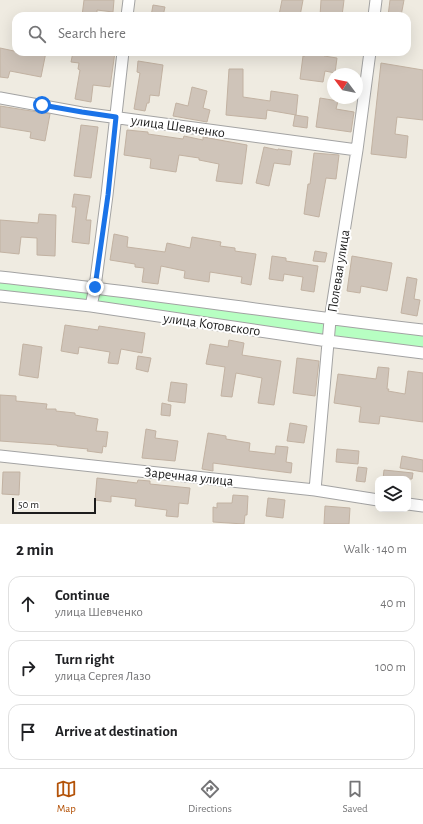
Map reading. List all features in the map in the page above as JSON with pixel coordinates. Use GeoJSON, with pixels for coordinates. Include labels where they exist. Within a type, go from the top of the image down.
{"type":"FeatureCollection","features":[{"type":"Feature","properties":{"kind":"street"},"geometry":{"type":"LineString","coordinates":[[128,12],[129,0]]}},
{"type":"Feature","properties":{"kind":"street"},"geometry":{"type":"LineString","coordinates":[[374,12],[376,0]]}},
{"type":"Feature","properties":{"kind":"street"},"geometry":{"type":"LineString","coordinates":[[91,306],[108,195],[123,56]]}},
{"type":"Feature","properties":{"kind":"street","name":"Полевая улица"},"geometry":{"type":"LineString","coordinates":[[315,490],[330,320],[369,56]]}},
{"type":"Feature","properties":{"kind":"street","name":"улица Шевченко"},"geometry":{"type":"LineString","coordinates":[[0,98],[116,117],[356,150]]}},
{"type":"Feature","properties":{"kind":"street","name":"улица Котовского"},"geometry":{"type":"LineString","coordinates":[[0,276],[95,287],[330,320],[423,330]]}},
{"type":"Feature","properties":{"kind":"street","name":"улица Котовского"},"geometry":{"type":"LineString","coordinates":[[0,296],[91,306],[328,341],[423,353]]}},
{"type":"Feature","properties":{"kind":"street","name":"Заречная улица"},"geometry":{"type":"LineString","coordinates":[[0,456],[315,490],[375,500]]}},
{"type":"Feature","properties":{"kind":"street"},"geometry":{"type":"LineString","coordinates":[[411,504],[423,506]]}},
{"type":"Feature","properties":{"kind":"green space"},"geometry":{"type":"Polygon","coordinates":[[[0,276],[423,330],[423,353],[0,296],[0,276]]]}},
{"type":"Feature","properties":{"kind":"building"},"geometry":{"type":"Polygon","coordinates":[[[84,0],[114,0],[113,12],[97,10],[97,12],[82,12],[84,0]]]}},
{"type":"Feature","properties":{"kind":"building"},"geometry":{"type":"Polygon","coordinates":[[[282,0],[303,0],[301,12],[280,12],[282,0]]]}},
{"type":"Feature","properties":{"kind":"building"},"geometry":{"type":"Polygon","coordinates":[[[321,0],[344,0],[342,12],[320,12],[321,0]]]}},
{"type":"Feature","properties":{"kind":"building"},"geometry":{"type":"Polygon","coordinates":[[[390,0],[404,0],[402,12],[388,12],[390,0]]]}},
{"type":"Feature","properties":{"kind":"building"},"geometry":{"type":"Polygon","coordinates":[[[153,5],[165,7],[164,12],[152,12],[153,5]]]}},
{"type":"Feature","properties":{"kind":"building"},"geometry":{"type":"Polygon","coordinates":[[[0,48],[12,51],[12,56],[45,56],[41,77],[10,71],[8,78],[0,77],[0,48]]]}},
{"type":"Feature","properties":{"kind":"building"},"geometry":{"type":"Polygon","coordinates":[[[72,56],[114,56],[110,87],[93,85],[91,102],[75,99],[80,70],[78,69],[79,63],[71,62],[72,56]]]}},
{"type":"Feature","properties":{"kind":"building"},"geometry":{"type":"Polygon","coordinates":[[[303,56],[324,56],[337,58],[336,68],[327,68],[323,82],[300,79],[303,56]]]}},
{"type":"Feature","properties":{"kind":"building"},"geometry":{"type":"Polygon","coordinates":[[[138,61],[163,65],[159,96],[150,95],[149,103],[147,103],[145,111],[134,109],[140,73],[137,72],[138,61]]]}},
{"type":"Feature","properties":{"kind":"building"},"geometry":{"type":"Polygon","coordinates":[[[381,63],[423,70],[423,120],[397,117],[395,134],[408,136],[406,158],[371,154],[381,63]]]}},
{"type":"Feature","properties":{"kind":"building"},"geometry":{"type":"Polygon","coordinates":[[[229,69],[243,69],[243,97],[270,101],[271,91],[298,95],[296,115],[267,110],[266,119],[226,115],[229,69]]]}},
{"type":"Feature","properties":{"kind":"building"},"geometry":{"type":"Polygon","coordinates":[[[192,87],[207,91],[203,108],[210,110],[207,122],[173,116],[176,103],[188,106],[192,87]]]}},
{"type":"Feature","properties":{"kind":"building"},"geometry":{"type":"Polygon","coordinates":[[[320,98],[327,99],[327,104],[337,104],[336,109],[354,112],[351,132],[316,127],[320,98]]]}},
{"type":"Feature","properties":{"kind":"building"},"geometry":{"type":"Polygon","coordinates":[[[0,106],[50,114],[45,141],[30,138],[31,132],[0,127],[0,106]]]}},
{"type":"Feature","properties":{"kind":"building"},"geometry":{"type":"Polygon","coordinates":[[[295,115],[308,117],[307,128],[293,126],[295,115]]]}},
{"type":"Feature","properties":{"kind":"building"},"geometry":{"type":"Polygon","coordinates":[[[81,125],[98,127],[91,178],[74,176],[81,125]]]}},
{"type":"Feature","properties":{"kind":"building"},"geometry":{"type":"Polygon","coordinates":[[[127,130],[148,132],[148,134],[183,139],[184,136],[203,140],[203,137],[247,145],[242,184],[216,181],[219,164],[199,160],[199,158],[179,155],[176,172],[150,168],[151,159],[124,155],[127,130]]]}},
{"type":"Feature","properties":{"kind":"building"},"geometry":{"type":"Polygon","coordinates":[[[264,147],[292,151],[290,165],[274,163],[269,186],[256,183],[264,147]]]}},
{"type":"Feature","properties":{"kind":"building"},"geometry":{"type":"Polygon","coordinates":[[[314,153],[339,155],[336,179],[326,178],[319,217],[304,214],[314,153]]]}},
{"type":"Feature","properties":{"kind":"building"},"geometry":{"type":"Polygon","coordinates":[[[74,194],[90,196],[86,220],[91,220],[89,244],[72,242],[76,207],[72,207],[74,194]]]}},
{"type":"Feature","properties":{"kind":"building"},"geometry":{"type":"Polygon","coordinates":[[[39,214],[56,215],[55,256],[37,255],[37,238],[21,237],[19,254],[0,252],[0,220],[38,223],[39,214]]]}},
{"type":"Feature","properties":{"kind":"building"},"geometry":{"type":"Polygon","coordinates":[[[114,234],[128,237],[127,247],[165,252],[167,243],[190,248],[192,237],[221,242],[220,246],[235,248],[235,251],[256,254],[251,285],[241,283],[242,277],[210,272],[209,282],[184,278],[185,271],[161,266],[158,284],[142,282],[144,268],[135,267],[135,264],[110,260],[114,234]]]}},
{"type":"Feature","properties":{"kind":"building"},"geometry":{"type":"Polygon","coordinates":[[[315,251],[327,253],[325,262],[313,261],[315,251]]]}},
{"type":"Feature","properties":{"kind":"building"},"geometry":{"type":"Polygon","coordinates":[[[272,256],[286,258],[286,261],[318,266],[314,292],[301,290],[303,277],[284,274],[283,281],[269,279],[272,256]]]}},
{"type":"Feature","properties":{"kind":"building"},"geometry":{"type":"Polygon","coordinates":[[[352,256],[392,263],[387,291],[361,286],[360,293],[347,291],[352,256]]]}},
{"type":"Feature","properties":{"kind":"building"},"geometry":{"type":"Polygon","coordinates":[[[407,277],[417,279],[414,299],[420,300],[417,316],[401,313],[407,277]]]}},
{"type":"Feature","properties":{"kind":"building"},"geometry":{"type":"Polygon","coordinates":[[[65,325],[98,330],[99,326],[145,333],[142,353],[121,349],[118,364],[108,363],[110,352],[79,347],[78,354],[61,351],[65,325]]]}},
{"type":"Feature","properties":{"kind":"building"},"geometry":{"type":"Polygon","coordinates":[[[229,340],[244,343],[242,355],[281,361],[274,405],[258,403],[262,378],[236,373],[232,397],[221,396],[225,367],[206,364],[210,344],[228,347],[229,340]]]}},
{"type":"Feature","properties":{"kind":"building"},"geometry":{"type":"Polygon","coordinates":[[[23,344],[42,347],[38,378],[19,375],[23,344]]]}},
{"type":"Feature","properties":{"kind":"building"},"geometry":{"type":"Polygon","coordinates":[[[138,356],[151,358],[148,372],[136,369],[138,356]]]}},
{"type":"Feature","properties":{"kind":"building"},"geometry":{"type":"Polygon","coordinates":[[[297,358],[319,361],[315,396],[293,393],[297,358]]]}},
{"type":"Feature","properties":{"kind":"building"},"geometry":{"type":"Polygon","coordinates":[[[378,367],[389,368],[388,391],[405,394],[408,371],[423,373],[423,422],[380,416],[379,424],[359,422],[361,407],[334,403],[338,374],[376,379],[378,367]]]}},
{"type":"Feature","properties":{"kind":"building"},"geometry":{"type":"Polygon","coordinates":[[[171,382],[187,384],[185,403],[168,401],[171,382]]]}},
{"type":"Feature","properties":{"kind":"building"},"geometry":{"type":"Polygon","coordinates":[[[0,395],[16,396],[16,401],[47,404],[46,409],[56,409],[56,411],[75,413],[75,415],[98,419],[96,431],[108,432],[106,447],[103,446],[102,453],[87,451],[88,449],[57,445],[0,441],[0,395]]]}},
{"type":"Feature","properties":{"kind":"building"},"geometry":{"type":"Polygon","coordinates":[[[162,403],[171,405],[170,416],[161,415],[162,403]]]}},
{"type":"Feature","properties":{"kind":"building"},"geometry":{"type":"Polygon","coordinates":[[[290,423],[307,426],[304,443],[287,441],[290,423]]]}},
{"type":"Feature","properties":{"kind":"building"},"geometry":{"type":"Polygon","coordinates":[[[146,429],[156,431],[155,438],[178,441],[175,461],[142,458],[146,429]]]}},
{"type":"Feature","properties":{"kind":"building"},"geometry":{"type":"Polygon","coordinates":[[[208,433],[226,436],[226,439],[250,443],[249,451],[275,454],[276,446],[288,447],[286,462],[292,463],[291,473],[213,463],[213,471],[202,469],[208,433]]]}},
{"type":"Feature","properties":{"kind":"building"},"geometry":{"type":"Polygon","coordinates":[[[337,449],[359,451],[358,464],[336,462],[337,449]]]}},
{"type":"Feature","properties":{"kind":"building"},"geometry":{"type":"Polygon","coordinates":[[[402,456],[423,460],[423,472],[400,468],[402,456]]]}},
{"type":"Feature","properties":{"kind":"building"},"geometry":{"type":"Polygon","coordinates":[[[358,467],[367,468],[365,482],[356,481],[358,467]]]}},
{"type":"Feature","properties":{"kind":"building"},"geometry":{"type":"Polygon","coordinates":[[[384,470],[413,473],[412,479],[411,476],[383,476],[384,470]]]}},
{"type":"Feature","properties":{"kind":"building"},"geometry":{"type":"Polygon","coordinates":[[[3,472],[20,472],[19,495],[2,494],[3,472]]]}},
{"type":"Feature","properties":{"kind":"building"},"geometry":{"type":"Polygon","coordinates":[[[97,478],[137,483],[138,480],[150,481],[150,484],[190,488],[188,504],[179,503],[178,517],[166,516],[167,510],[135,506],[136,499],[111,496],[111,502],[95,500],[97,478]]]}},
{"type":"Feature","properties":{"kind":"building"},"geometry":{"type":"Polygon","coordinates":[[[233,495],[248,496],[247,515],[245,515],[244,524],[213,522],[213,507],[217,508],[217,503],[232,503],[233,495]]]}},
{"type":"Feature","properties":{"kind":"building"},"geometry":{"type":"Polygon","coordinates":[[[268,498],[285,500],[283,518],[266,516],[268,498]]]}},
{"type":"Feature","properties":{"kind":"building"},"geometry":{"type":"Polygon","coordinates":[[[325,506],[350,508],[349,524],[324,524],[325,506]]]}},
{"type":"Feature","properties":{"kind":"route"},"geometry":{"type":"LineString","coordinates":[[42,105],[116,117],[108,195],[95,287]]}}]}
